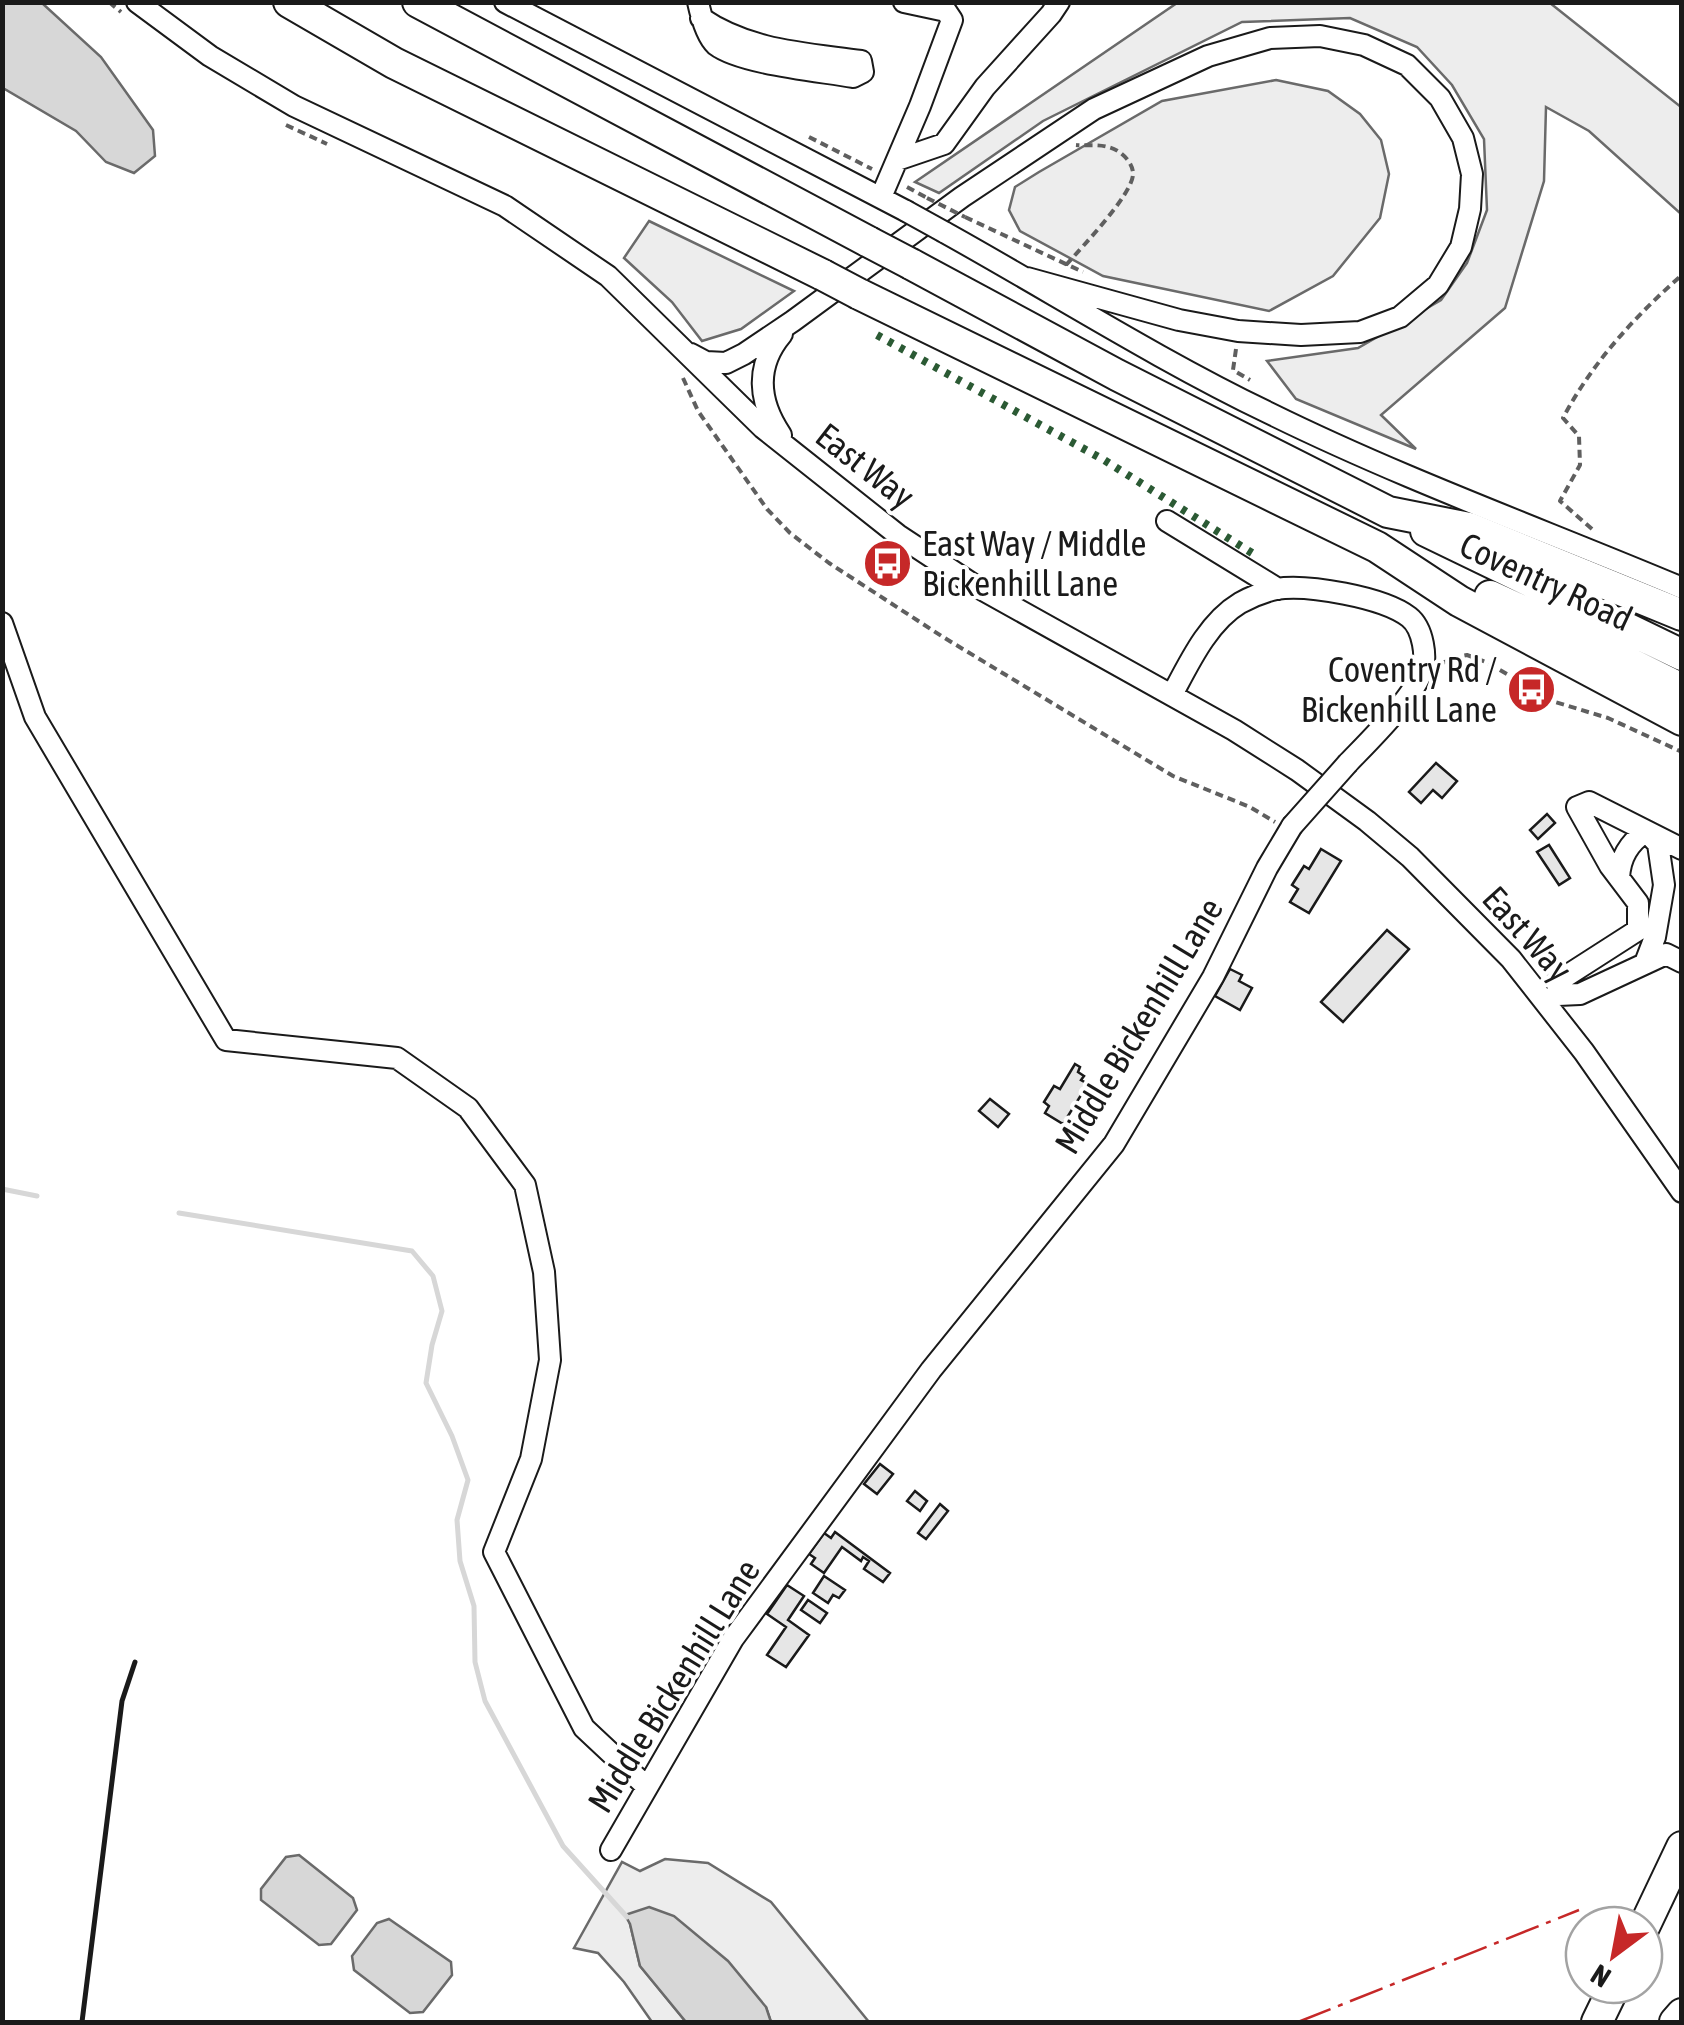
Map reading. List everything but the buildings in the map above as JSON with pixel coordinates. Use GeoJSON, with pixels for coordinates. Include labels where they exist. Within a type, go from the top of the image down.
{"type":"FeatureCollection","features":[{"type":"Feature","properties":{"kind":"highway"},"geometry":{"type":"LineString","coordinates":[[290,2],[394,63],[1377,547],[1459,601],[1682,720]]}},
{"type":"Feature","properties":{"kind":"highway"},"geometry":{"type":"LineString","coordinates":[[418,2],[1117,375],[1388,512],[1469,528],[1682,615]]}},
{"type":"Feature","properties":{"kind":"highway","name":"Coventry Road"},"geometry":{"type":"LineString","coordinates":[[1388,512],[1682,655]]}},
{"type":"Feature","properties":{"kind":"highway","name":"Coventry Road"},"geometry":{"type":"LineString","coordinates":[[1377,547],[1549,622],[1682,688]]}},
{"type":"Feature","properties":{"kind":"highway"},"geometry":{"type":"LineString","coordinates":[[1654,1905],[1682,1847]]}},
{"type":"Feature","properties":{"kind":"highway"},"geometry":{"type":"LineString","coordinates":[[1675,2022],[1682,2014]]}},
{"type":"Feature","properties":{"kind":"street","name":"East Way"},"geometry":{"type":"LineString","coordinates":[[137,2],[210,56],[294,106],[505,206],[608,276],[763,428],[898,535],[974,585],[1234,730],[1368,821],[1410,857],[1552,999],[1584,1052],[1682,1192]]}},
{"type":"Feature","properties":{"kind":"street"},"geometry":{"type":"LineString","coordinates":[[505,2],[542,12],[1027,278],[1151,352],[1268,413],[1376,463],[1682,588]]}},
{"type":"Feature","properties":{"kind":"street"},"geometry":{"type":"LineString","coordinates":[[881,198],[952,20],[946,11],[904,2]]}},
{"type":"Feature","properties":{"kind":"street"},"geometry":{"type":"LineString","coordinates":[[897,160],[944,144],[985,87],[1052,14],[1058,2]]}},
{"type":"Feature","properties":{"kind":"street"},"geometry":{"type":"LineString","coordinates":[[700,10],[724,33],[755,45],[860,61],[863,72],[853,77],[742,58],[714,43],[700,10]]}},
{"type":"Feature","properties":{"kind":"street"},"geometry":{"type":"LineString","coordinates":[[680,347],[706,362],[726,363],[744,354],[962,197],[1094,109],[1208,56],[1270,38],[1320,36],[1364,45],[1407,65],[1440,98],[1464,138],[1472,174],[1470,209],[1461,247],[1438,285],[1400,317],[1360,332],[1301,335],[1238,331],[1179,320],[1027,278]]}},
{"type":"Feature","properties":{"kind":"street"},"geometry":{"type":"LineString","coordinates":[[788,446],[770,420],[762,380],[770,348],[793,321]]}},
{"type":"Feature","properties":{"kind":"street"},"geometry":{"type":"LineString","coordinates":[[1167,521],[1278,589]]}},
{"type":"Feature","properties":{"kind":"street"},"geometry":{"type":"LineString","coordinates":[[1172,695],[1194,655],[1222,617],[1236,605],[1278,589],[1317,589],[1354,595],[1412,619],[1422,640],[1422,673]]}},
{"type":"Feature","properties":{"kind":"street"},"geometry":{"type":"LineString","coordinates":[[2,622],[35,717],[226,1040],[397,1058],[468,1108],[525,1185],[544,1272],[550,1360],[531,1459],[494,1552],[584,1728],[647,1787]]}},
{"type":"Feature","properties":{"kind":"street","name":"Middle Bickenhill Lane"},"geometry":{"type":"LineString","coordinates":[[611,1850],[732,1638],[931,1370],[1114,1144],[1213,977],[1291,828],[1378,731],[1422,673]]}},
{"type":"Feature","properties":{"kind":"street"},"geometry":{"type":"LineString","coordinates":[[1682,849],[1590,802],[1577,807],[1638,903],[1638,930],[1557,982],[1552,999],[1580,994],[1666,954],[1682,962]]}},
{"type":"Feature","properties":{"kind":"street"},"geometry":{"type":"LineString","coordinates":[[1619,878],[1630,842],[1646,831]]}},
{"type":"Feature","properties":{"kind":"street"},"geometry":{"type":"LineString","coordinates":[[1645,964],[1655,937],[1664,885],[1658,844],[1646,831]]}},
{"type":"Feature","properties":{"kind":"path"},"geometry":{"type":"LineString","coordinates":[[291,128],[326,144]]}},
{"type":"Feature","properties":{"kind":"path"},"geometry":{"type":"LineString","coordinates":[[1066,265],[1121,200],[1133,175],[1130,164],[1110,147],[1074,145]]}},
{"type":"Feature","properties":{"kind":"path"},"geometry":{"type":"LineString","coordinates":[[926,198],[1082,272]]}},
{"type":"Feature","properties":{"kind":"path"},"geometry":{"type":"LineString","coordinates":[[1576,528],[1593,532],[1560,501],[1580,465],[1579,436],[1562,418],[1578,389],[1637,315],[1682,274]]}},
{"type":"Feature","properties":{"kind":"path"},"geometry":{"type":"LineString","coordinates":[[1238,331],[1234,370],[1259,386]]}},
{"type":"Feature","properties":{"kind":"path"},"geometry":{"type":"LineString","coordinates":[[686,369],[682,377],[698,411],[730,460],[778,521],[829,563],[1173,776],[1291,828]]}},
{"type":"Feature","properties":{"kind":"path"},"geometry":{"type":"LineString","coordinates":[[1422,673],[1430,678],[1440,664],[1467,655],[1556,702],[1608,718],[1682,752]]}},
{"type":"Feature","properties":{"kind":"shaded area"},"geometry":{"type":"Polygon","coordinates":[[[3,2],[42,3],[101,57],[153,130],[155,156],[134,173],[106,162],[76,131],[3,88],[3,2]]]}},
{"type":"Feature","properties":{"kind":"shaded area"},"geometry":{"type":"Polygon","coordinates":[[[1177,3],[1550,3],[1681,107],[1681,214],[1589,131],[1546,107],[1544,181],[1505,308],[1381,415],[1416,449],[1296,399],[1267,361],[1358,348],[1441,300],[1467,263],[1487,210],[1484,139],[1452,85],[1417,47],[1350,18],[1242,22],[1043,121],[939,193],[915,182],[1177,3]]]}},
{"type":"Feature","properties":{"kind":"shaded area"},"geometry":{"type":"Polygon","coordinates":[[[1276,80],[1328,91],[1360,114],[1381,140],[1389,174],[1380,218],[1333,276],[1269,311],[1103,276],[1020,231],[1009,210],[1015,187],[1039,172],[1162,101],[1276,80]]]}},
{"type":"Feature","properties":{"kind":"shaded area"},"geometry":{"type":"Polygon","coordinates":[[[649,221],[794,291],[741,329],[702,341],[672,302],[624,258],[649,221]]]}},
{"type":"Feature","properties":{"kind":"shaded area"},"geometry":{"type":"Polygon","coordinates":[[[299,1855],[353,1898],[357,1910],[331,1944],[319,1945],[261,1900],[261,1889],[286,1857],[299,1855]]]}},
{"type":"Feature","properties":{"kind":"shaded area"},"geometry":{"type":"Polygon","coordinates":[[[665,1859],[708,1863],[771,1902],[869,2022],[771,2022],[766,2007],[630,1924],[640,1966],[686,2022],[652,2022],[598,1953],[574,1948],[622,1862],[640,1871],[665,1859]]]}},
{"type":"Feature","properties":{"kind":"shaded area"},"geometry":{"type":"Polygon","coordinates":[[[649,1907],[674,1916],[728,1961],[766,2007],[771,2022],[686,2022],[640,1966],[625,1915],[649,1907]]]}},
{"type":"Feature","properties":{"kind":"shaded area"},"geometry":{"type":"Polygon","coordinates":[[[389,1919],[451,1962],[452,1975],[423,2012],[410,2013],[354,1970],[352,1956],[377,1923],[389,1919]]]}},
{"type":"Feature","properties":{"kind":"waterway"},"geometry":{"type":"LineString","coordinates":[[2,1189],[37,1196]]}},
{"type":"Feature","properties":{"kind":"waterway"},"geometry":{"type":"LineString","coordinates":[[179,1213],[412,1251],[433,1276],[442,1311],[426,1383],[468,1480],[457,1520],[460,1561],[474,1606],[475,1662],[485,1701],[563,1846],[627,1917]]}},
{"type":"Feature","properties":{"kind":"hedge"},"geometry":{"type":"LineString","coordinates":[[877,335],[1104,460],[1252,553]]}},
{"type":"Feature","properties":{"kind":"wall"},"geometry":{"type":"LineString","coordinates":[[82,2022],[122,1701],[135,1662]]}},
{"type":"Feature","properties":{"kind":"power"},"geometry":{"type":"LineString","coordinates":[[1298,2022],[1564,1916]]}},
{"type":"Feature","properties":{"kind":"place","name":"East Way / Middle Bickenhill Lane"},"geometry":{"type":"Point","coordinates":[887,564]}},
{"type":"Feature","properties":{"kind":"place","name":"Coventry Rd / Bickenhill Lane"},"geometry":{"type":"Point","coordinates":[1532,690]}}]}
